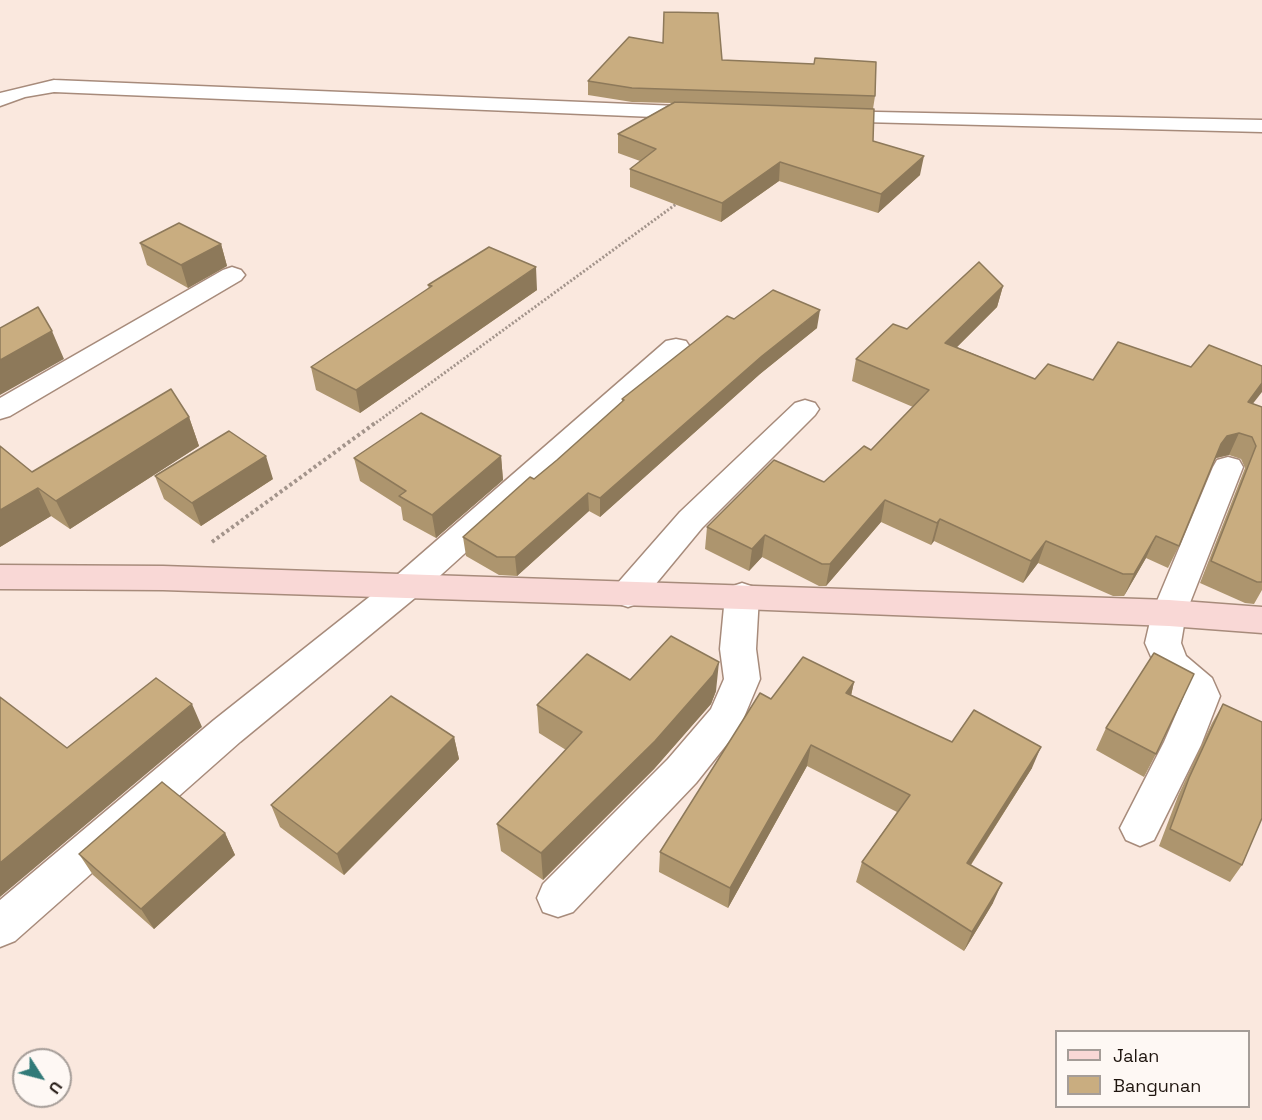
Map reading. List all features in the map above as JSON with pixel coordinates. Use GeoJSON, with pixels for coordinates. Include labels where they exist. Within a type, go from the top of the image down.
{"type":"FeatureCollection","features":[{"type":"Feature","properties":{"kind":"main road"},"geometry":{"type":"LineString","coordinates":[[0,578],[163,578],[409,584],[1169,613],[1262,620]]}},
{"type":"Feature","properties":{"kind":"street"},"geometry":{"type":"LineString","coordinates":[[0,100],[20,92],[54,86],[724,114]]}},
{"type":"Feature","properties":{"kind":"street"},"geometry":{"type":"LineString","coordinates":[[804,117],[1262,126]]}},
{"type":"Feature","properties":{"kind":"street"},"geometry":{"type":"LineString","coordinates":[[0,410],[232,275]]}},
{"type":"Feature","properties":{"kind":"street"},"geometry":{"type":"LineString","coordinates":[[0,927],[227,731],[409,584],[676,346]]}},
{"type":"Feature","properties":{"kind":"street"},"geometry":{"type":"LineString","coordinates":[[628,594],[691,520],[805,409]]}},
{"type":"Feature","properties":{"kind":"street"},"geometry":{"type":"LineString","coordinates":[[1140,828],[1182,745],[1202,696],[1199,688],[1172,664],[1163,643],[1169,613],[1228,467]]}},
{"type":"Feature","properties":{"kind":"street"},"geometry":{"type":"LineString","coordinates":[[558,898],[682,771],[726,718],[742,679],[738,649],[742,596]]}},
{"type":"Feature","properties":{"kind":"path"},"geometry":{"type":"LineString","coordinates":[[163,578],[680,201]]}},
{"type":"Feature","properties":{"kind":"building"},"geometry":{"type":"Polygon","coordinates":[[[664,12],[718,13],[722,60],[814,64],[815,58],[876,62],[875,96],[632,88],[588,81],[629,37],[663,43],[664,12]]]}},
{"type":"Feature","properties":{"kind":"building"},"geometry":{"type":"Polygon","coordinates":[[[675,102],[874,109],[873,141],[924,156],[881,194],[780,162],[722,203],[630,169],[656,149],[618,134],[675,102]]]}},
{"type":"Feature","properties":{"kind":"building"},"geometry":{"type":"Polygon","coordinates":[[[179,223],[221,244],[181,265],[140,243],[179,223]]]}},
{"type":"Feature","properties":{"kind":"building"},"geometry":{"type":"Polygon","coordinates":[[[489,247],[536,267],[356,390],[311,367],[432,286],[428,285],[489,247]]]}},
{"type":"Feature","properties":{"kind":"building"},"geometry":{"type":"Polygon","coordinates":[[[979,262],[1003,286],[945,343],[1035,379],[1048,364],[1093,380],[1118,342],[1191,367],[1209,345],[1262,366],[1262,383],[1248,402],[1262,407],[1262,582],[1257,582],[1211,561],[1256,446],[1252,437],[1239,433],[1227,436],[1221,444],[1179,546],[1156,536],[1134,574],[1123,574],[1046,541],[1031,561],[940,519],[937,523],[885,500],[830,564],[822,564],[765,535],[752,549],[707,527],[774,460],[824,482],[864,446],[871,450],[929,390],[856,359],[893,324],[907,329],[979,262]]]}},
{"type":"Feature","properties":{"kind":"building"},"geometry":{"type":"Polygon","coordinates":[[[773,290],[820,310],[762,356],[600,498],[588,493],[515,557],[497,557],[463,537],[530,477],[534,479],[557,460],[624,400],[622,399],[727,316],[734,319],[773,290]]]}},
{"type":"Feature","properties":{"kind":"building"},"geometry":{"type":"Polygon","coordinates":[[[38,307],[52,331],[0,360],[0,328],[38,307]]]}},
{"type":"Feature","properties":{"kind":"building"},"geometry":{"type":"Polygon","coordinates":[[[171,389],[189,417],[56,501],[38,488],[0,510],[0,446],[32,472],[171,389]]]}},
{"type":"Feature","properties":{"kind":"building"},"geometry":{"type":"Polygon","coordinates":[[[421,413],[501,456],[432,515],[399,496],[406,491],[354,458],[421,413]]]}},
{"type":"Feature","properties":{"kind":"building"},"geometry":{"type":"Polygon","coordinates":[[[229,431],[266,456],[192,503],[155,476],[229,431]]]}},
{"type":"Feature","properties":{"kind":"building"},"geometry":{"type":"Polygon","coordinates":[[[671,636],[719,662],[713,675],[655,741],[541,853],[497,824],[582,732],[537,705],[587,654],[630,680],[671,636]]]}},
{"type":"Feature","properties":{"kind":"building"},"geometry":{"type":"Polygon","coordinates":[[[1154,653],[1194,674],[1156,754],[1106,728],[1154,653]]]}},
{"type":"Feature","properties":{"kind":"building"},"geometry":{"type":"Polygon","coordinates":[[[803,657],[854,682],[846,693],[952,742],[974,710],[1041,747],[967,863],[1002,883],[972,932],[862,862],[910,795],[811,745],[730,888],[660,852],[760,693],[771,699],[803,657]]]}},
{"type":"Feature","properties":{"kind":"building"},"geometry":{"type":"Polygon","coordinates":[[[156,678],[192,704],[0,863],[0,697],[67,748],[156,678]]]}},
{"type":"Feature","properties":{"kind":"building"},"geometry":{"type":"Polygon","coordinates":[[[391,696],[454,737],[337,854],[271,805],[391,696]]]}},
{"type":"Feature","properties":{"kind":"building"},"geometry":{"type":"Polygon","coordinates":[[[1223,704],[1262,722],[1262,818],[1242,865],[1170,829],[1189,778],[1223,704]]]}},
{"type":"Feature","properties":{"kind":"building"},"geometry":{"type":"Polygon","coordinates":[[[162,782],[225,833],[141,909],[79,854],[162,782]]]}}]}
